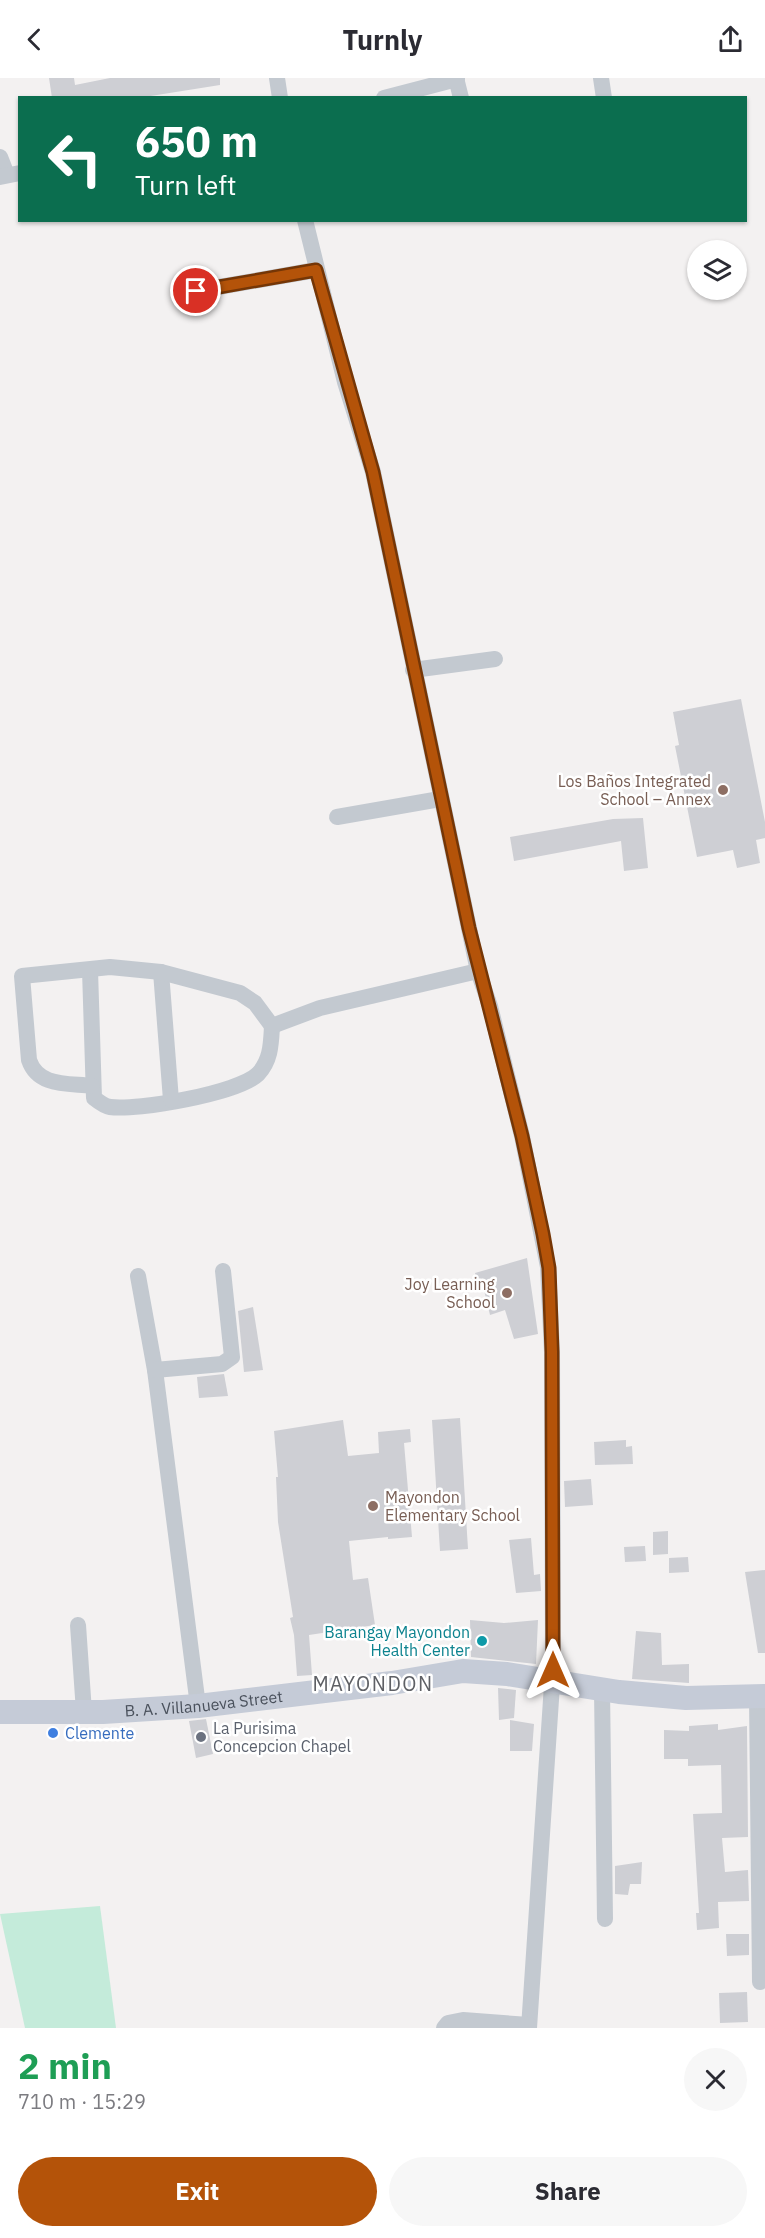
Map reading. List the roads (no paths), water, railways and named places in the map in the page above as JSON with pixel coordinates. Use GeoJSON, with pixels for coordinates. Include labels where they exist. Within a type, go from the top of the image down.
{"type":"FeatureCollection","features":[{"type":"Feature","properties":{"kind":"street"},"geometry":{"type":"LineString","coordinates":[[277,78],[280,96]]}},
{"type":"Feature","properties":{"kind":"street"},"geometry":{"type":"LineString","coordinates":[[391,96],[457,78],[461,96]]}},
{"type":"Feature","properties":{"kind":"street"},"geometry":{"type":"LineString","coordinates":[[601,78],[604,96]]}},
{"type":"Feature","properties":{"kind":"street"},"geometry":{"type":"LineString","coordinates":[[0,157],[9,175]]}},
{"type":"Feature","properties":{"kind":"street"},"geometry":{"type":"LineString","coordinates":[[305,222],[316,270],[373,472],[478,971],[490,1006],[522,1136],[549,1268],[552,1361],[553,1681],[529,2027],[463,2020],[448,2023],[444,2028]]}},
{"type":"Feature","properties":{"kind":"street"},"geometry":{"type":"LineString","coordinates":[[196,291],[316,270]]}},
{"type":"Feature","properties":{"kind":"street"},"geometry":{"type":"LineString","coordinates":[[413,670],[495,659]]}},
{"type":"Feature","properties":{"kind":"street"},"geometry":{"type":"LineString","coordinates":[[337,816],[440,799]]}},
{"type":"Feature","properties":{"kind":"street"},"geometry":{"type":"LineString","coordinates":[[90,970],[92,1086],[94,1098],[109,1107],[133,1108],[211,1095],[250,1080],[268,1060],[272,1026],[255,1003],[240,993],[161,972],[119,968],[90,970],[22,976],[29,1060],[33,1072],[40,1077],[58,1082],[92,1086]]}},
{"type":"Feature","properties":{"kind":"street"},"geometry":{"type":"LineString","coordinates":[[272,1026],[320,1008],[478,971]]}},
{"type":"Feature","properties":{"kind":"street"},"geometry":{"type":"LineString","coordinates":[[161,972],[171,1100]]}},
{"type":"Feature","properties":{"kind":"street"},"geometry":{"type":"LineString","coordinates":[[155,1370],[222,1364],[232,1357],[223,1271]]}},
{"type":"Feature","properties":{"kind":"street"},"geometry":{"type":"LineString","coordinates":[[138,1276],[155,1370],[198,1706]]}},
{"type":"Feature","properties":{"kind":"street"},"geometry":{"type":"LineString","coordinates":[[78,1625],[84,1712]]}},
{"type":"Feature","properties":{"kind":"street","name":"B. A. Villanueva Street"},"geometry":{"type":"LineString","coordinates":[[0,1712],[84,1712],[198,1706],[392,1683],[463,1671],[686,1698],[761,1696]]}},
{"type":"Feature","properties":{"kind":"street"},"geometry":{"type":"LineString","coordinates":[[602,1689],[605,1918]]}},
{"type":"Feature","properties":{"kind":"street"},"geometry":{"type":"LineString","coordinates":[[760,1982],[761,1696]]}},
{"type":"Feature","properties":{"kind":"place","name":"Los Baños Integrated School – Annex"},"geometry":{"type":"Point","coordinates":[723,790]}},
{"type":"Feature","properties":{"kind":"place","name":"Joy Learning School"},"geometry":{"type":"Point","coordinates":[507,1293]}},
{"type":"Feature","properties":{"kind":"place","name":"Mayondon Elementary School"},"geometry":{"type":"Point","coordinates":[373,1506]}},
{"type":"Feature","properties":{"kind":"place","name":"Barangay Mayondon Health Center"},"geometry":{"type":"Point","coordinates":[482,1641]}},
{"type":"Feature","properties":{"kind":"place","name":"Clemente"},"geometry":{"type":"Point","coordinates":[53,1733]}},
{"type":"Feature","properties":{"kind":"place","name":"La Purisima Concepcion Chapel"},"geometry":{"type":"Point","coordinates":[201,1737]}},
{"type":"Feature","properties":{"kind":"district","name":"MAYONDON"},"geometry":{"type":"Point","coordinates":[373,1683]}}]}
